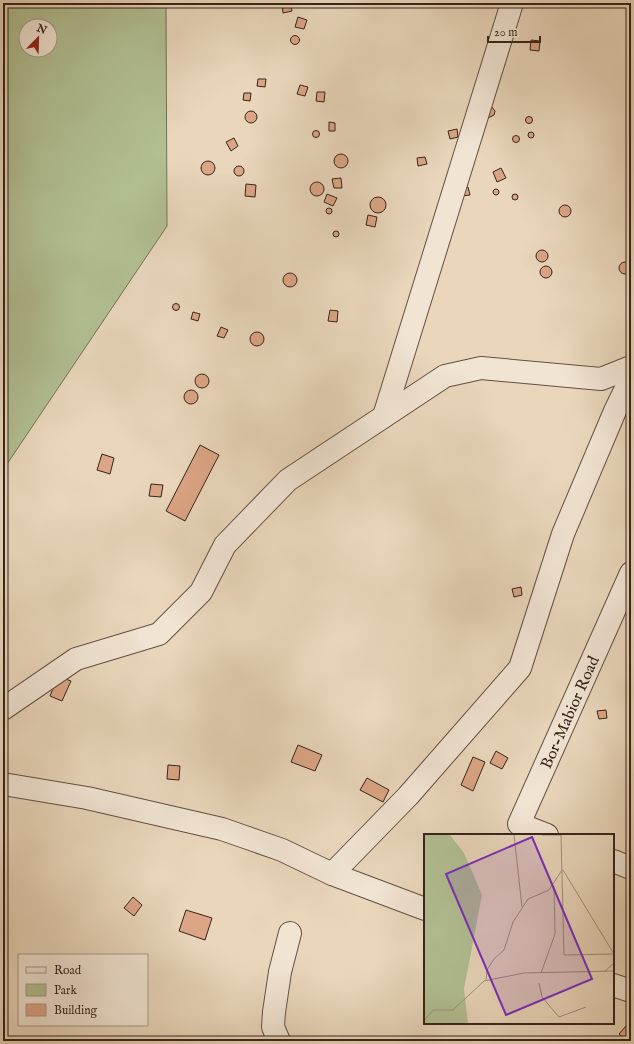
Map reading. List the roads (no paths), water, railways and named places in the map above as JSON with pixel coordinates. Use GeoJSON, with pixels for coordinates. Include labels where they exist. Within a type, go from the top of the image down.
{"type":"FeatureCollection","features":[{"type":"Feature","properties":{"kind":"street"},"geometry":{"type":"LineString","coordinates":[[384,416],[512,3]]}},
{"type":"Feature","properties":{"kind":"street"},"geometry":{"type":"LineString","coordinates":[[3,708],[76,659],[159,634],[202,592],[225,545],[288,480],[445,376],[481,368],[601,379],[631,367]]}},
{"type":"Feature","properties":{"kind":"street"},"geometry":{"type":"LineString","coordinates":[[332,874],[408,796],[520,668],[563,534],[615,411],[631,378]]}},
{"type":"Feature","properties":{"kind":"street","name":"Bor-Mabior Road"},"geometry":{"type":"LineString","coordinates":[[545,834],[519,824],[631,572]]}},
{"type":"Feature","properties":{"kind":"street"},"geometry":{"type":"LineString","coordinates":[[3,784],[142,809],[222,829],[282,850],[332,874],[424,909]]}},
{"type":"Feature","properties":{"kind":"street"},"geometry":{"type":"LineString","coordinates":[[614,861],[631,868]]}},
{"type":"Feature","properties":{"kind":"street"},"geometry":{"type":"LineString","coordinates":[[279,1041],[273,1027],[274,1012],[280,972],[290,933]]}},
{"type":"Feature","properties":{"kind":"street"},"geometry":{"type":"LineString","coordinates":[[614,985],[631,991]]}}]}
